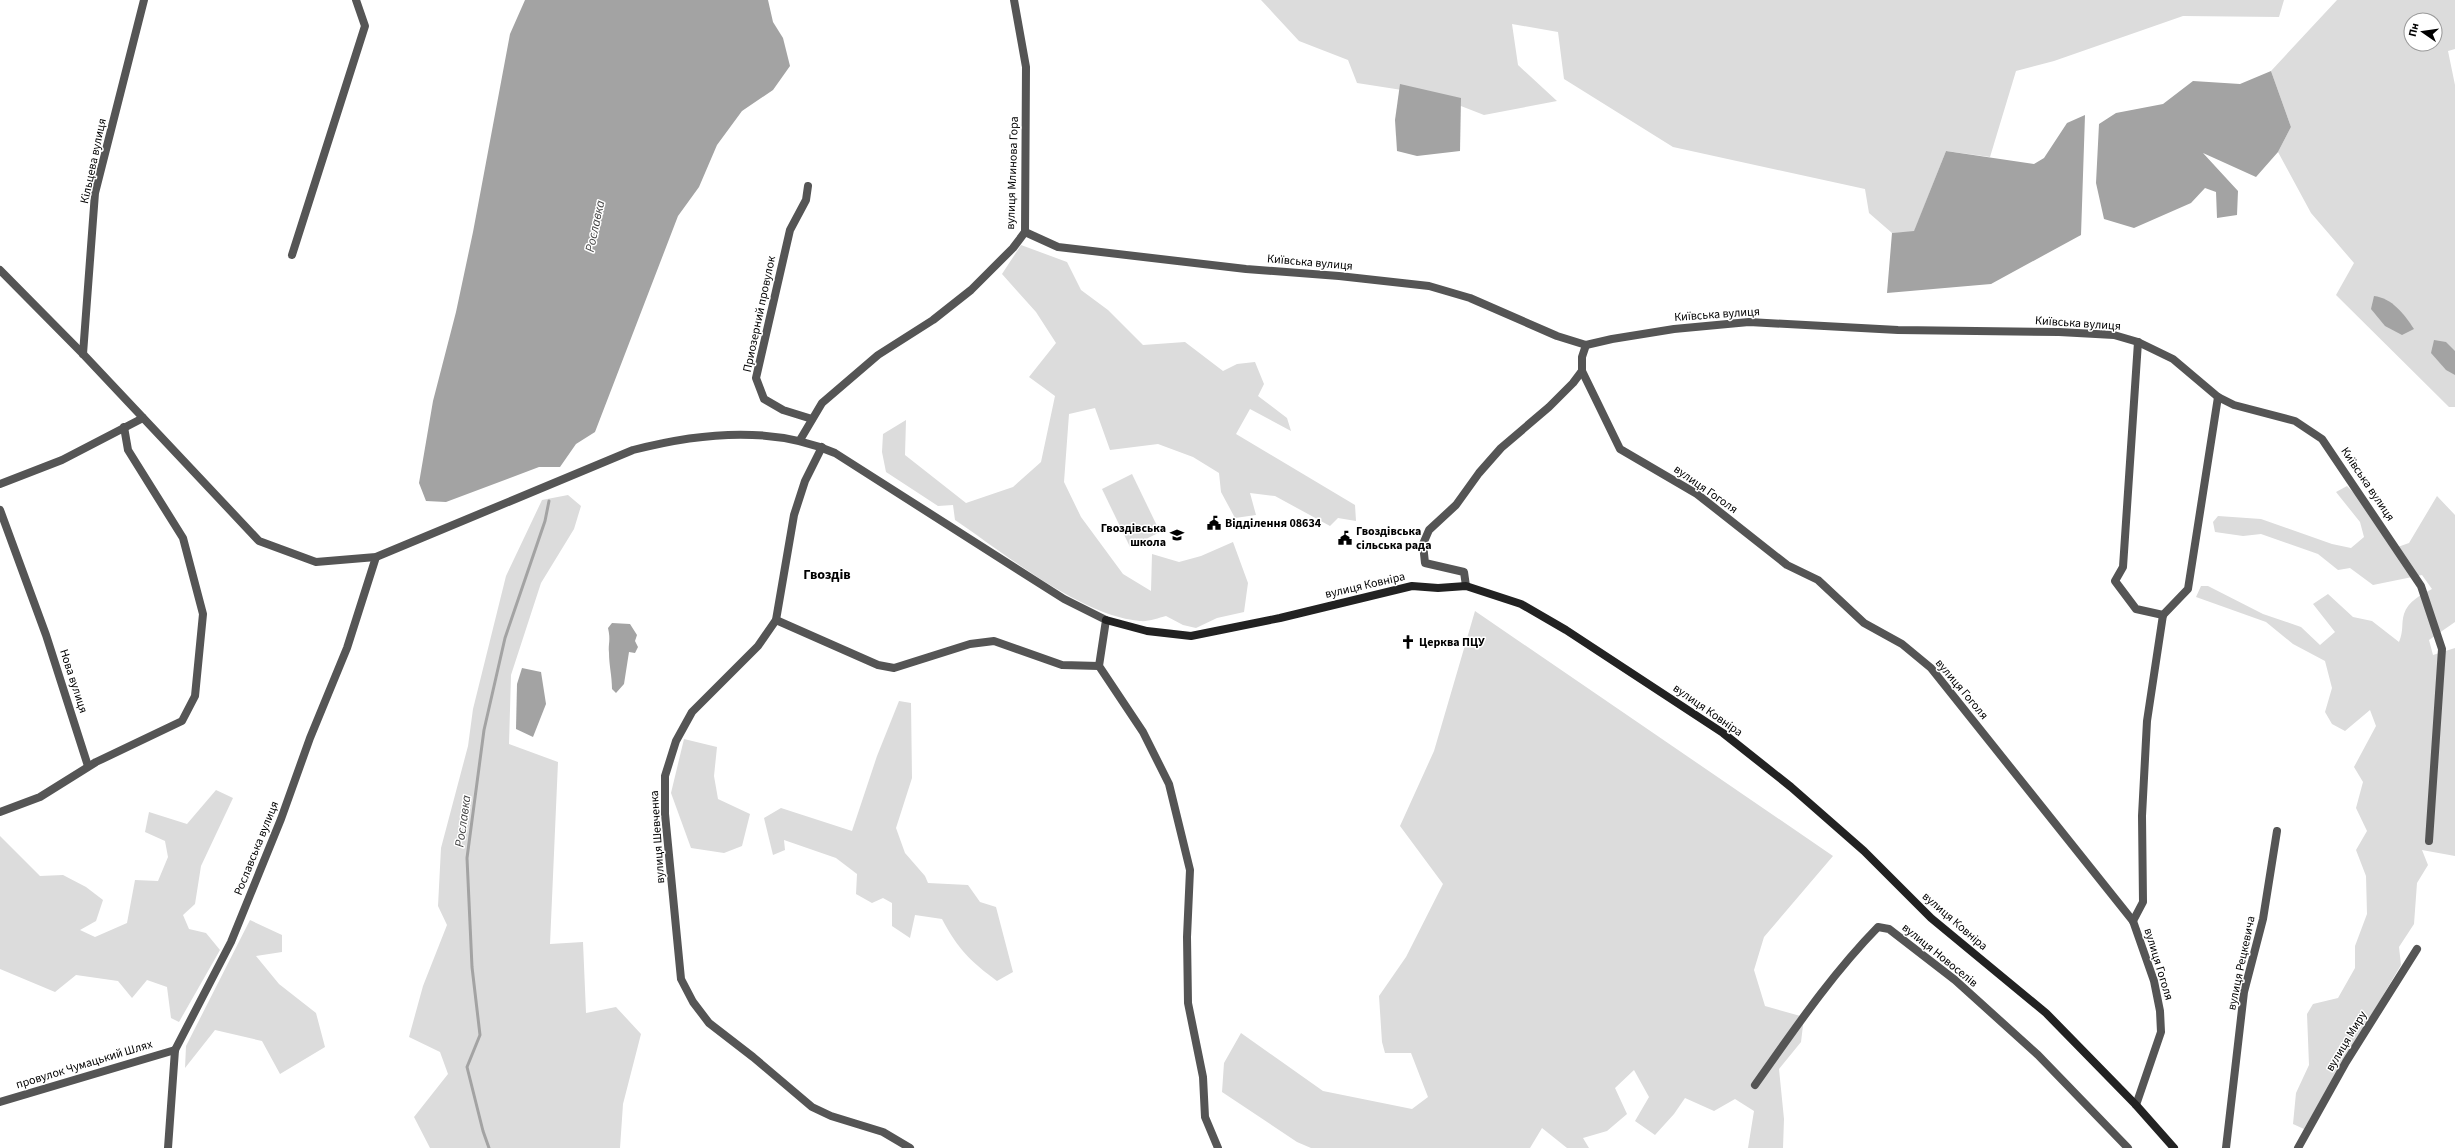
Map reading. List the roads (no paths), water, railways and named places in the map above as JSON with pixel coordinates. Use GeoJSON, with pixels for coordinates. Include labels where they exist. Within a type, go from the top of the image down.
{"type":"FeatureCollection","features":[{"type":"Feature","properties":{"kind":"street","name":"Кільцева вулиця"},"geometry":{"type":"LineString","coordinates":[[83,354],[95,193],[144,0]]}},
{"type":"Feature","properties":{"kind":"street"},"geometry":{"type":"LineString","coordinates":[[292,255],[365,26],[356,0]]}},
{"type":"Feature","properties":{"kind":"street","name":"вулиця Млинова Гора"},"geometry":{"type":"LineString","coordinates":[[800,440],[822,403],[878,355],[933,320],[971,290],[1012,248],[1024,232],[1026,68],[1014,0]]}},
{"type":"Feature","properties":{"kind":"street","name":"Приозерний провулок"},"geometry":{"type":"LineString","coordinates":[[808,186],[806,200],[790,230],[756,378],[764,399],[783,410],[812,419]]}},
{"type":"Feature","properties":{"kind":"street","name":"Київська вулиця"},"geometry":{"type":"LineString","coordinates":[[1024,232],[1058,247],[1246,269],[1340,276],[1429,286],[1470,298],[1557,336],[1586,345],[1612,339],[1674,330],[1749,322],[1898,330],[2059,332],[2114,335],[2138,342],[2173,358],[2218,397],[2234,405],[2295,421],[2322,438],[2421,586],[2442,649],[2429,841]]}},
{"type":"Feature","properties":{"kind":"street"},"geometry":{"type":"LineString","coordinates":[[0,270],[83,354],[259,541],[316,562],[376,557],[633,450],[658,444],[741,434],[772,435],[800,440],[835,453],[1064,599],[1106,620],[1099,666],[1143,732],[1169,784],[1190,870],[1187,937],[1188,1003],[1203,1077],[1205,1117],[1218,1148]]}},
{"type":"Feature","properties":{"kind":"street"},"geometry":{"type":"LineString","coordinates":[[2138,342],[2123,567],[2115,581],[2136,609],[2163,616],[2188,589],[2218,397]]}},
{"type":"Feature","properties":{"kind":"street"},"geometry":{"type":"LineString","coordinates":[[1466,586],[1464,572],[1425,563],[1423,544],[1429,530],[1456,505],[1501,448],[1549,407],[1582,371],[1582,357],[1586,345]]}},
{"type":"Feature","properties":{"kind":"street","name":"вулиця Гоголя"},"geometry":{"type":"LineString","coordinates":[[1582,371],[1620,448],[1697,494],[1787,565],[1818,580],[1864,623],[1902,644],[1931,668],[2133,921],[2154,981],[2160,1011],[2161,1032],[2136,1106]]}},
{"type":"Feature","properties":{"kind":"street"},"geometry":{"type":"LineString","coordinates":[[0,484],[62,460],[124,426],[143,418]]}},
{"type":"Feature","properties":{"kind":"street"},"geometry":{"type":"LineString","coordinates":[[0,812],[40,796],[88,766],[182,721],[195,696],[203,614],[183,538],[128,450],[124,426]]}},
{"type":"Feature","properties":{"kind":"street","name":"вулиця Шевченка"},"geometry":{"type":"LineString","coordinates":[[822,447],[805,481],[794,514],[776,620],[758,646],[692,712],[676,741],[665,776],[665,814],[681,980],[693,1002],[709,1023],[753,1057],[812,1107],[832,1116],[883,1132],[910,1148]]}},
{"type":"Feature","properties":{"kind":"street","name":"Нова вулиця"},"geometry":{"type":"LineString","coordinates":[[0,510],[46,635],[88,766]]}},
{"type":"Feature","properties":{"kind":"street","name":"Рославська вулиця"},"geometry":{"type":"LineString","coordinates":[[168,1148],[175,1050],[231,942],[278,826],[310,738],[347,648],[376,557]]}},
{"type":"Feature","properties":{"kind":"street","name":"вулиця Ковніра"},"geometry":{"type":"LineString","coordinates":[[1106,620],[1147,631],[1191,636],[1280,618],[1412,586],[1438,588],[1466,586],[1521,604],[1723,733],[1791,787],[1864,851],[1931,918],[2046,1013],[2136,1106],[2174,1148]]}},
{"type":"Feature","properties":{"kind":"street","name":"вулиця Гоголя"},"geometry":{"type":"LineString","coordinates":[[2133,921],[2143,902],[2142,816],[2147,721],[2163,616]]}},
{"type":"Feature","properties":{"kind":"street"},"geometry":{"type":"LineString","coordinates":[[776,620],[878,665],[894,668],[970,644],[994,641],[1062,665],[1099,666]]}},
{"type":"Feature","properties":{"kind":"street","name":"вулиця Рецкевича"},"geometry":{"type":"LineString","coordinates":[[2226,1148],[2244,992],[2263,918],[2277,831]]}},
{"type":"Feature","properties":{"kind":"street","name":"вулиця Новоселів"},"geometry":{"type":"LineString","coordinates":[[1755,1085],[1819,995],[1853,953],[1878,926],[1889,929],[1955,980],[2038,1055],[2128,1148]]}},
{"type":"Feature","properties":{"kind":"street","name":"вулиця Миру"},"geometry":{"type":"LineString","coordinates":[[2298,1148],[2346,1062],[2417,949]]}},
{"type":"Feature","properties":{"kind":"street","name":"провулок Чумацький Шлях"},"geometry":{"type":"LineString","coordinates":[[0,1102],[175,1050]]}},
{"type":"Feature","properties":{"kind":"water"},"geometry":{"type":"Polygon","coordinates":[[[525,0],[768,0],[773,22],[783,38],[790,66],[773,90],[742,111],[717,145],[699,187],[678,216],[595,432],[576,444],[560,467],[539,467],[446,502],[426,501],[419,483],[433,401],[456,312],[473,232],[510,34],[525,0]]]}},
{"type":"Feature","properties":{"kind":"water"},"geometry":{"type":"Polygon","coordinates":[[[2271,71],[2291,127],[2278,152],[2256,177],[2203,153],[2238,191],[2237,215],[2217,218],[2216,192],[2205,188],[2191,203],[2134,228],[2104,219],[2096,183],[2099,124],[2116,113],[2163,104],[2193,81],[2240,84],[2271,71]]]}},
{"type":"Feature","properties":{"kind":"water"},"geometry":{"type":"Polygon","coordinates":[[[1400,84],[1461,98],[1460,151],[1417,156],[1397,151],[1395,120],[1400,84]]]}},
{"type":"Feature","properties":{"kind":"water"},"geometry":{"type":"Polygon","coordinates":[[[2085,115],[2081,235],[1991,284],[1887,293],[1892,233],[1914,231],[1946,151],[2034,164],[2044,158],[2067,123],[2085,115]]]}},
{"type":"Feature","properties":{"kind":"water"},"geometry":{"type":"Polygon","coordinates":[[[2374,296],[2380,297],[2392,303],[2402,312],[2414,329],[2402,335],[2385,326],[2371,309],[2374,296]]]}},
{"type":"Feature","properties":{"kind":"water"},"geometry":{"type":"Polygon","coordinates":[[[2434,340],[2446,342],[2455,351],[2455,375],[2446,370],[2431,353],[2434,340]]]}},
{"type":"Feature","properties":{"kind":"water"},"geometry":{"type":"Polygon","coordinates":[[[612,623],[630,624],[637,635],[635,641],[638,647],[635,653],[629,652],[624,684],[616,693],[612,689],[609,657],[608,628],[612,623]]]}},
{"type":"Feature","properties":{"kind":"water"},"geometry":{"type":"Polygon","coordinates":[[[522,668],[541,672],[546,704],[533,737],[516,729],[517,684],[522,668]]]}},
{"type":"Feature","properties":{"kind":"waterway","name":"Рославка"},"geometry":{"type":"LineString","coordinates":[[489,1148],[483,1131],[467,1067],[480,1035],[472,967],[467,858],[484,730],[505,638],[545,521],[549,501]]}},
{"type":"Feature","properties":{"kind":"place","name":"Відділення 08634"},"geometry":{"type":"Point","coordinates":[1214,523]}},
{"type":"Feature","properties":{"kind":"place","name":"Гвоздівська школа"},"geometry":{"type":"Point","coordinates":[1177,535]}},
{"type":"Feature","properties":{"kind":"place","name":"Гвоздівська сільська рада"},"geometry":{"type":"Point","coordinates":[1345,538]}},
{"type":"Feature","properties":{"kind":"place","name":"Церква ПЦУ"},"geometry":{"type":"Point","coordinates":[1408,642]}},
{"type":"Feature","properties":{"kind":"district","name":"Гвоздів"},"geometry":{"type":"Point","coordinates":[827,574]}}]}
